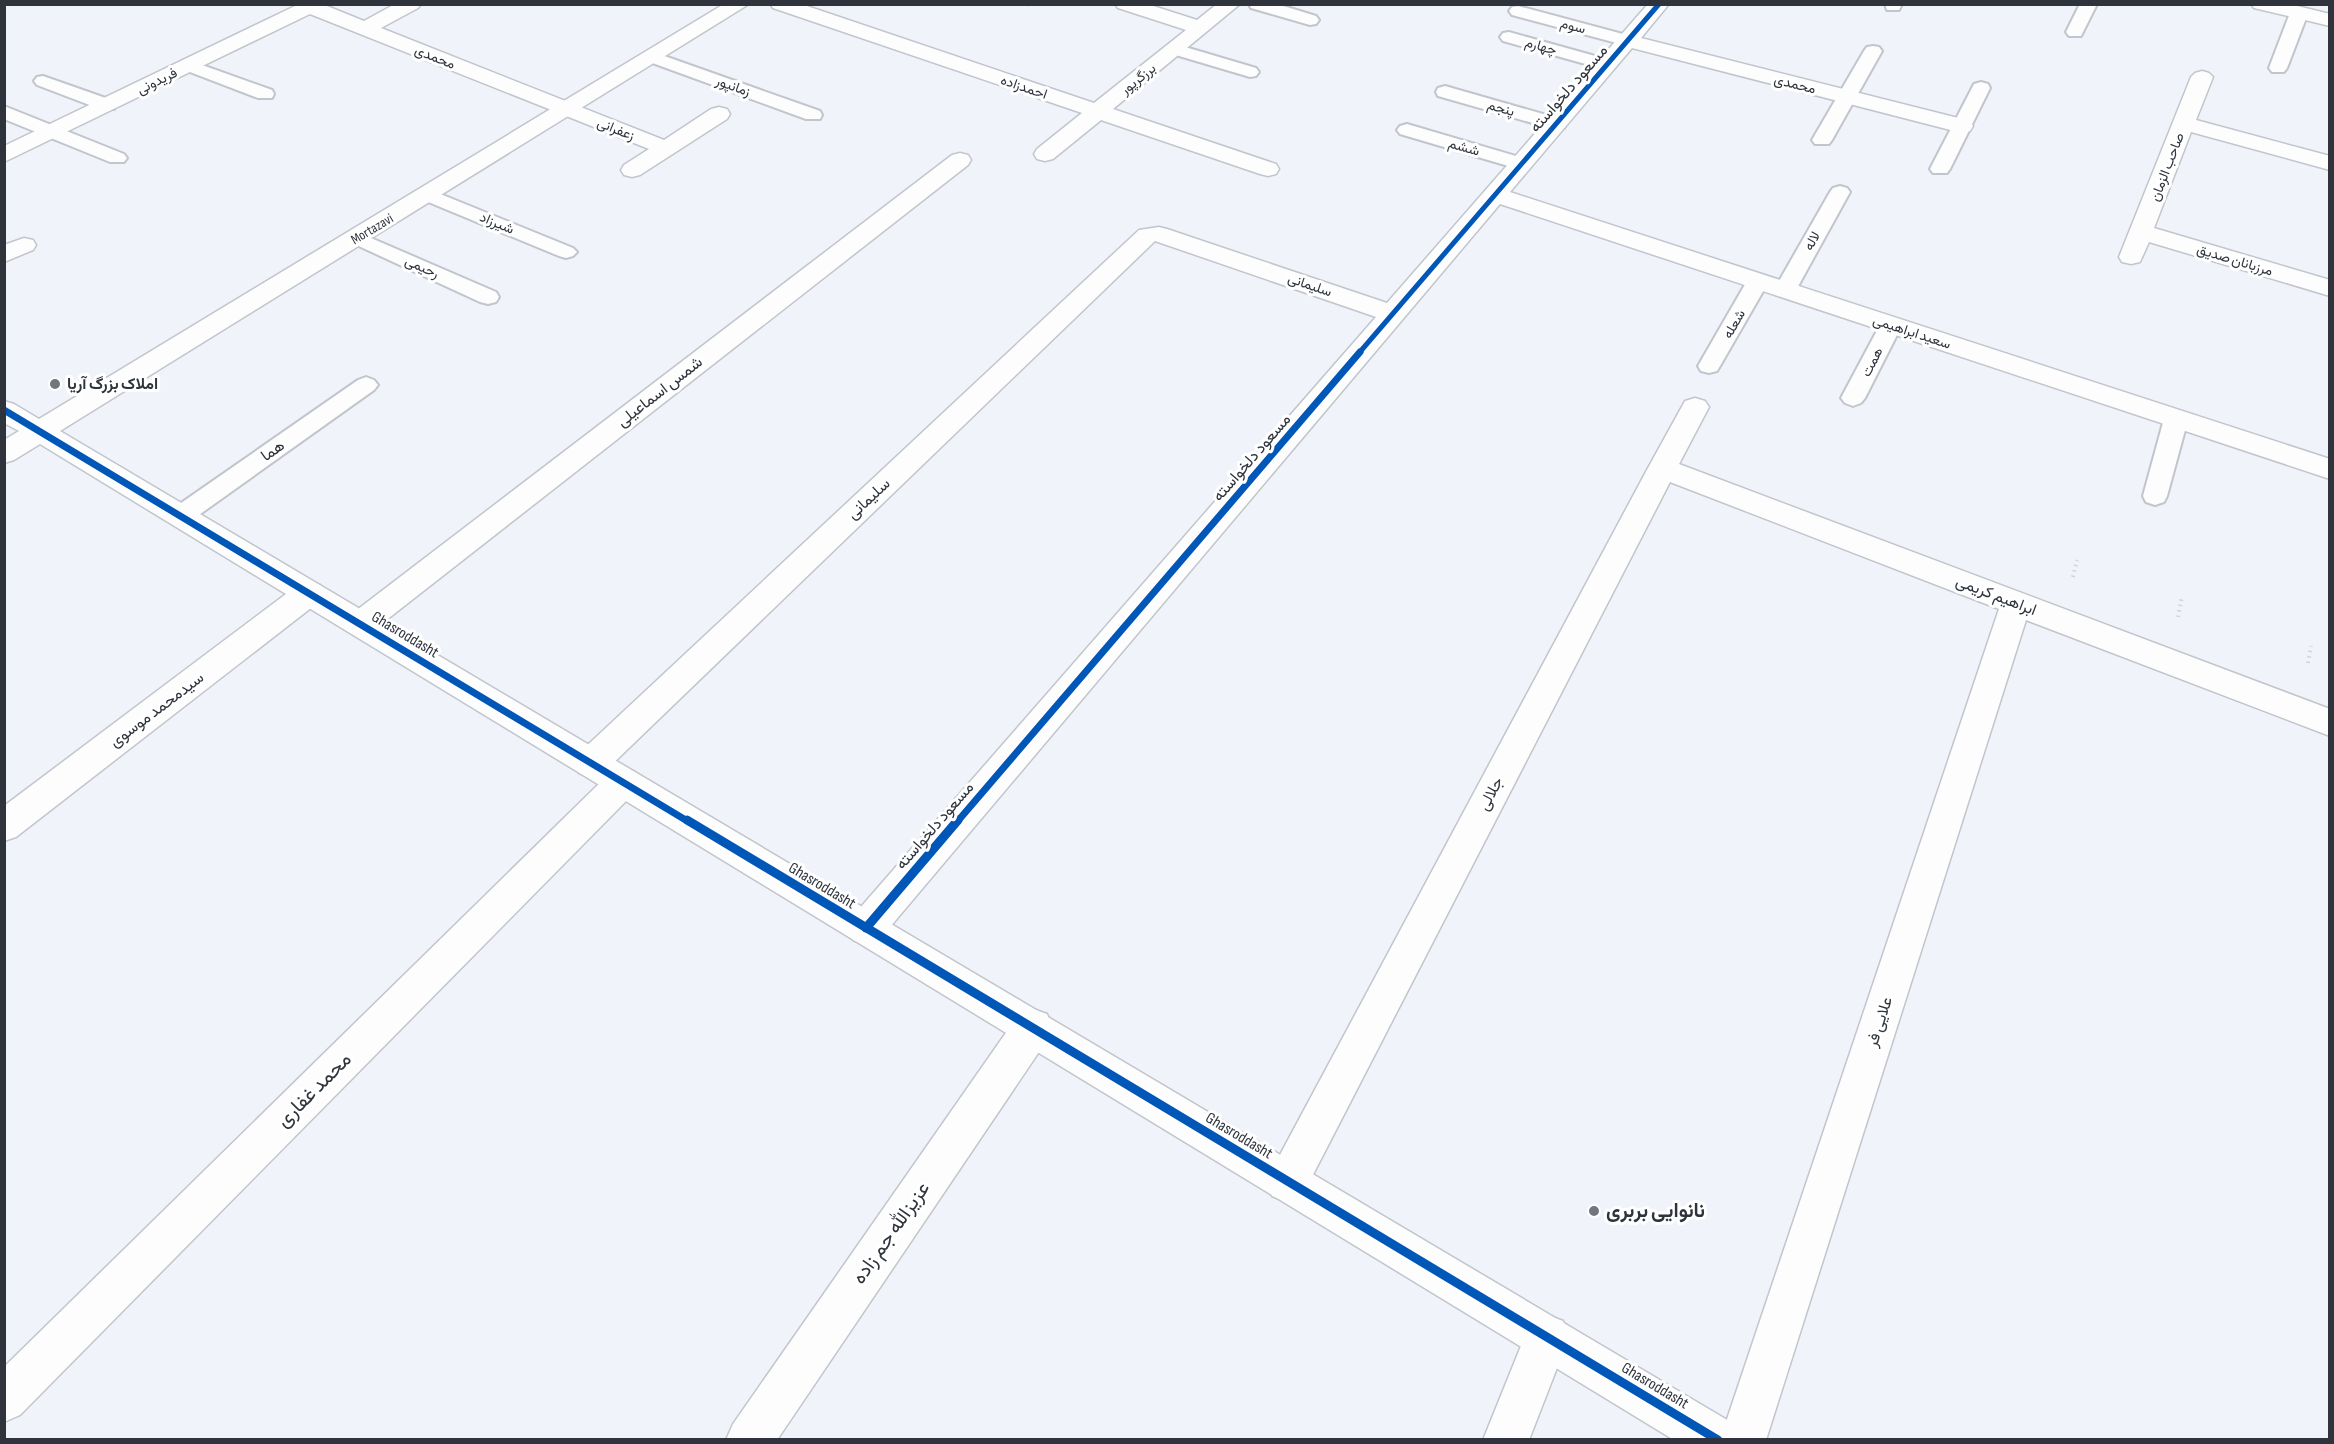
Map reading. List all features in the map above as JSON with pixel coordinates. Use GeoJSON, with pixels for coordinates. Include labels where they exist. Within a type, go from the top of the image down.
{"type":"FeatureCollection","features":[{"type":"Feature","properties":{"kind":"street"},"geometry":{"type":"LineString","coordinates":[[364,29],[411,4]]}},
{"type":"Feature","properties":{"kind":"street","name":"Mortazavi"},"geometry":{"type":"LineString","coordinates":[[4,453],[739,4]]}},
{"type":"Feature","properties":{"kind":"street","name":"احمدزاده"},"geometry":{"type":"LineString","coordinates":[[780,4],[1268,169]]}},
{"type":"Feature","properties":{"kind":"street"},"geometry":{"type":"LineString","coordinates":[[1125,4],[1202,28]]}},
{"type":"Feature","properties":{"kind":"street","name":"برزگرپور"},"geometry":{"type":"LineString","coordinates":[[1045,154],[1230,4]]}},
{"type":"Feature","properties":{"kind":"street","name":"مسعود دلخواسته"},"geometry":{"type":"LineString","coordinates":[[866,928],[1659,4]]}},
{"type":"Feature","properties":{"kind":"street"},"geometry":{"type":"LineString","coordinates":[[2261,4],[2330,20]]}},
{"type":"Feature","properties":{"kind":"street","name":"محمدی"},"geometry":{"type":"LineString","coordinates":[[306,6],[567,109]]}},
{"type":"Feature","properties":{"kind":"street","name":"فریدونی"},"geometry":{"type":"LineString","coordinates":[[4,155],[306,6]]}},
{"type":"Feature","properties":{"kind":"street","name":"محمدی"},"geometry":{"type":"LineString","coordinates":[[1628,40],[1962,126]]}},
{"type":"Feature","properties":{"kind":"street","name":"صاحب الزمان"},"geometry":{"type":"LineString","coordinates":[[2131,257],[2202,77]]}},
{"type":"Feature","properties":{"kind":"street","name":"زعفرانی"},"geometry":{"type":"LineString","coordinates":[[567,109],[665,148]]}},
{"type":"Feature","properties":{"kind":"street"},"geometry":{"type":"LineString","coordinates":[[632,170],[719,114]]}},
{"type":"Feature","properties":{"kind":"street"},"geometry":{"type":"LineString","coordinates":[[2184,123],[2330,163]]}},
{"type":"Feature","properties":{"kind":"street","name":"شمس اسماعیلی"},"geometry":{"type":"LineString","coordinates":[[360,624],[960,160]]}},
{"type":"Feature","properties":{"kind":"street","name":"سعید ابراهیمی"},"geometry":{"type":"LineString","coordinates":[[1495,195],[2330,470]]}},
{"type":"Feature","properties":{"kind":"street","name":"مرزبانان صدیق"},"geometry":{"type":"LineString","coordinates":[[2141,232],[2330,288]]}},
{"type":"Feature","properties":{"kind":"street","name":"سلیمانی"},"geometry":{"type":"LineString","coordinates":[[607,772],[1153,234],[1393,314]]}},
{"type":"Feature","properties":{"kind":"street","name":"جلالی"},"geometry":{"type":"LineString","coordinates":[[1287,1181],[1695,407]]}},
{"type":"Feature","properties":{"kind":"street","name":"Ghasroddasht"},"geometry":{"type":"LineString","coordinates":[[4,410],[1718,1440]]}},
{"type":"Feature","properties":{"kind":"street","name":"ابراهیم کریمی"},"geometry":{"type":"LineString","coordinates":[[1662,468],[2330,723]]}},
{"type":"Feature","properties":{"kind":"street","name":"سیدمحمد موسوی"},"geometry":{"type":"LineString","coordinates":[[4,826],[309,593]]}},
{"type":"Feature","properties":{"kind":"street","name":"علایی فر"},"geometry":{"type":"LineString","coordinates":[[1743,1440],[2016,603]]}},
{"type":"Feature","properties":{"kind":"street","name":"محمد غفاری"},"geometry":{"type":"LineString","coordinates":[[4,1398],[607,772]]}},
{"type":"Feature","properties":{"kind":"street","name":"عزیزالله جم زاده"},"geometry":{"type":"LineString","coordinates":[[749,1440],[1033,1028]]}},
{"type":"Feature","properties":{"kind":"street"},"geometry":{"type":"LineString","coordinates":[[1506,1440],[1546,1337]]}},
{"type":"Feature","properties":{"kind":"lane"},"geometry":{"type":"LineString","coordinates":[[1257,4],[1310,20]]}},
{"type":"Feature","properties":{"kind":"lane"},"geometry":{"type":"LineString","coordinates":[[2075,32],[2089,4]]}},
{"type":"Feature","properties":{"kind":"lane","name":"سوم"},"geometry":{"type":"LineString","coordinates":[[1518,11],[1628,40]]}},
{"type":"Feature","properties":{"kind":"lane"},"geometry":{"type":"LineString","coordinates":[[2278,68],[2299,13]]}},
{"type":"Feature","properties":{"kind":"lane","name":"چهارم"},"geometry":{"type":"LineString","coordinates":[[1509,37],[1607,65]]}},
{"type":"Feature","properties":{"kind":"lane"},"geometry":{"type":"LineString","coordinates":[[1175,49],[1250,72]]}},
{"type":"Feature","properties":{"kind":"lane"},"geometry":{"type":"LineString","coordinates":[[1822,140],[1873,51]]}},
{"type":"Feature","properties":{"kind":"lane","name":"زمانپور"},"geometry":{"type":"LineString","coordinates":[[653,57],[813,115]]}},
{"type":"Feature","properties":{"kind":"lane"},"geometry":{"type":"LineString","coordinates":[[188,66],[265,94]]}},
{"type":"Feature","properties":{"kind":"lane"},"geometry":{"type":"LineString","coordinates":[[43,81],[107,105]]}},
{"type":"Feature","properties":{"kind":"lane"},"geometry":{"type":"LineString","coordinates":[[1940,169],[1981,88]]}},
{"type":"Feature","properties":{"kind":"lane","name":"پنجم"},"geometry":{"type":"LineString","coordinates":[[1445,92],[1557,124]]}},
{"type":"Feature","properties":{"kind":"lane"},"geometry":{"type":"LineString","coordinates":[[4,112],[117,158]]}},
{"type":"Feature","properties":{"kind":"lane","name":"ششم"},"geometry":{"type":"LineString","coordinates":[[1407,130],[1522,164]]}},
{"type":"Feature","properties":{"kind":"lane","name":"لاله"},"geometry":{"type":"LineString","coordinates":[[1785,290],[1840,192]]}},
{"type":"Feature","properties":{"kind":"lane","name":"شیرزاد"},"geometry":{"type":"LineString","coordinates":[[428,195],[566,252]]}},
{"type":"Feature","properties":{"kind":"lane","name":"رحیمی"},"geometry":{"type":"LineString","coordinates":[[357,238],[488,297]]}},
{"type":"Feature","properties":{"kind":"lane","name":"شعله"},"geometry":{"type":"LineString","coordinates":[[1709,366],[1758,281]]}},
{"type":"Feature","properties":{"kind":"lane","name":"همت"},"geometry":{"type":"LineString","coordinates":[[1853,398],[1891,325]]}},
{"type":"Feature","properties":{"kind":"lane","name":"هما"},"geometry":{"type":"LineString","coordinates":[[180,516],[366,385]]}},
{"type":"Feature","properties":{"kind":"lane"},"geometry":{"type":"LineString","coordinates":[[2155,496],[2176,419]]}},
{"type":"Feature","properties":{"kind":"cycle path"},"geometry":{"type":"LineString","coordinates":[[866,928],[1659,4]]}},
{"type":"Feature","properties":{"kind":"cycle path"},"geometry":{"type":"LineString","coordinates":[[4,410],[1718,1440]]}},
{"type":"Feature","properties":{"kind":"place","name":"املاک بزرگ آریا"},"geometry":{"type":"Point","coordinates":[55,384]}},
{"type":"Feature","properties":{"kind":"place","name":"نانوایی بربری"},"geometry":{"type":"Point","coordinates":[1594,1211]}}]}
